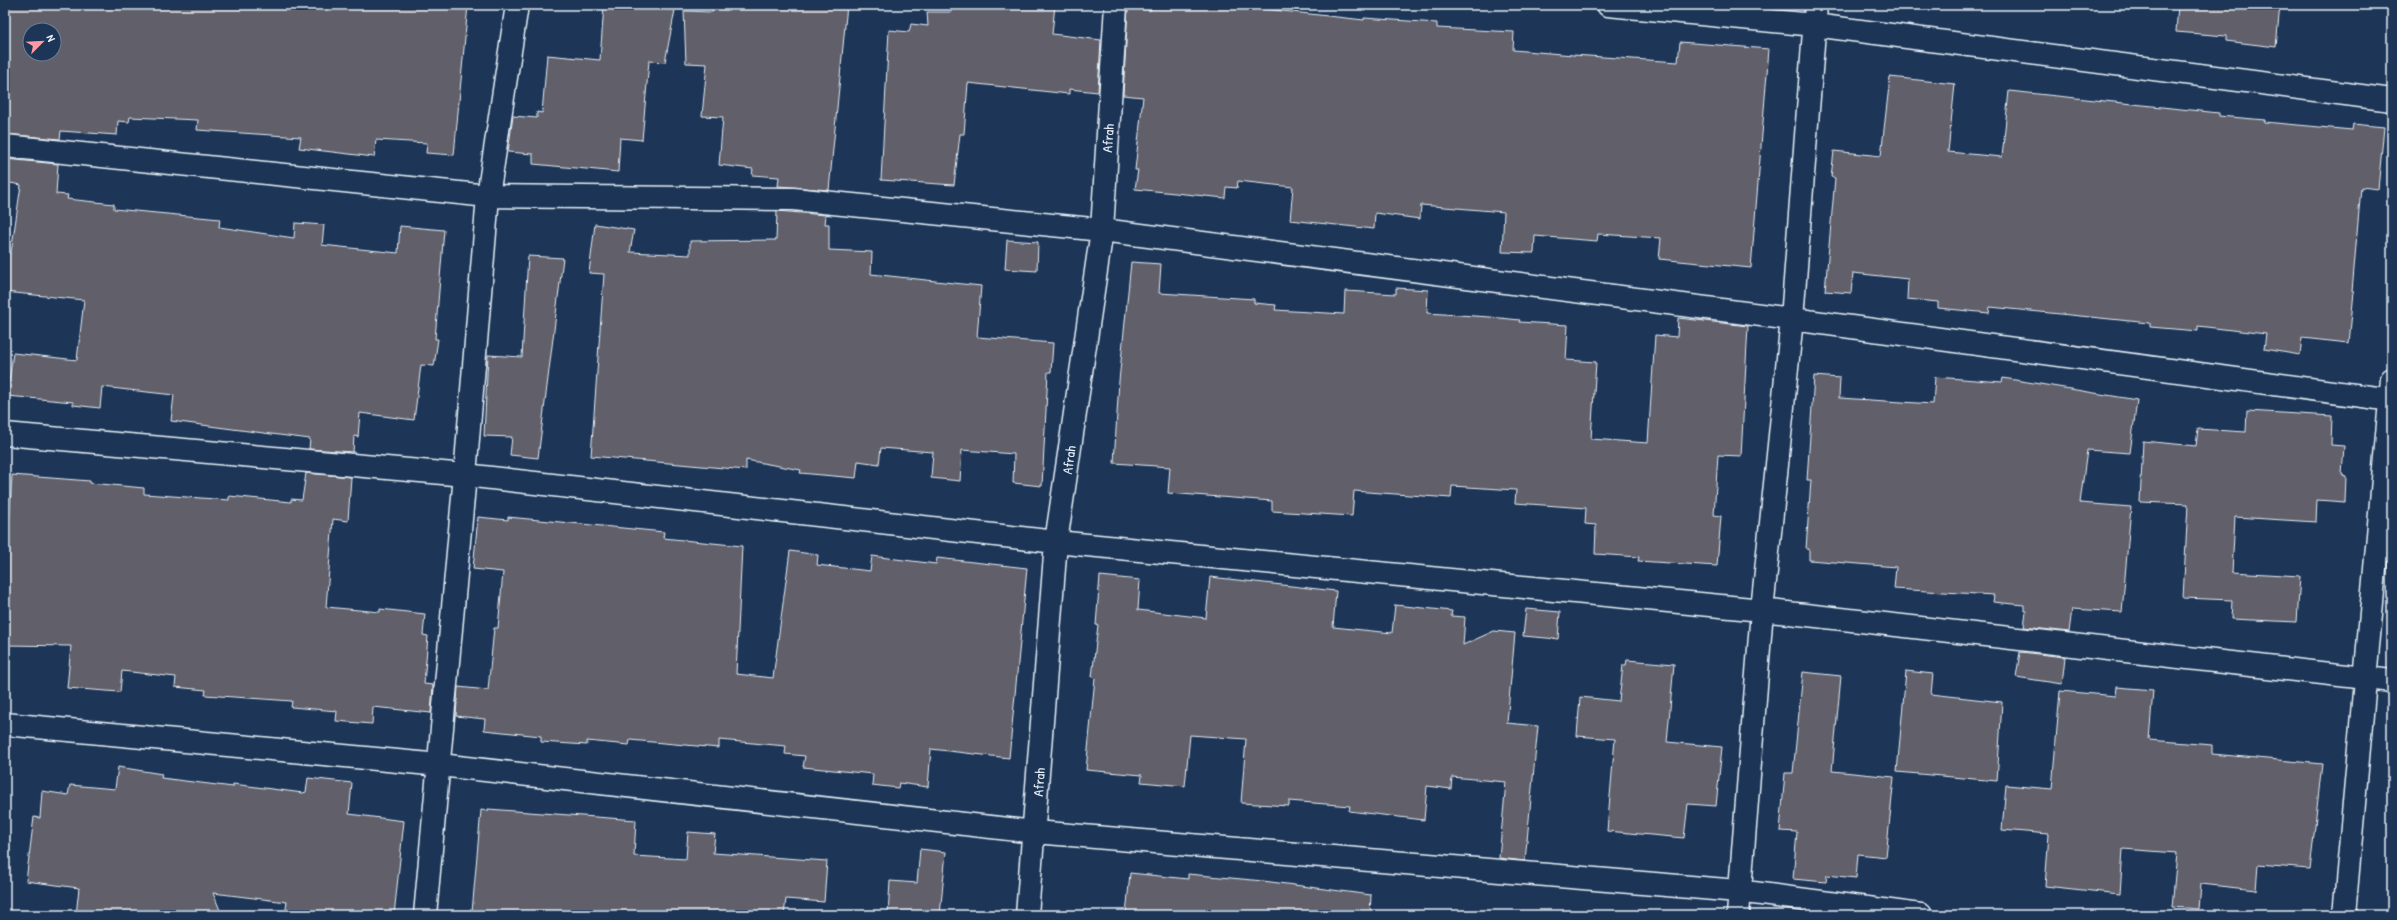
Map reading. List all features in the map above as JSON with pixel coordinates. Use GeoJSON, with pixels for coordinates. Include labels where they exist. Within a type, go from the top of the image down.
{"type":"FeatureCollection","features":[{"type":"Feature","properties":{"kind":"street"},"geometry":{"type":"LineString","coordinates":[[425,915],[440,765],[488,196],[517,5]]}},
{"type":"Feature","properties":{"kind":"street","name":"Afrah"},"geometry":{"type":"LineString","coordinates":[[1026,915],[1035,832],[1056,542],[1102,230],[1116,5]]}},
{"type":"Feature","properties":{"kind":"street"},"geometry":{"type":"LineString","coordinates":[[1608,5],[1815,15],[2392,100]]}},
{"type":"Feature","properties":{"kind":"street"},"geometry":{"type":"LineString","coordinates":[[1738,915],[1738,891],[1762,610],[1792,318],[1815,15]]}},
{"type":"Feature","properties":{"kind":"street"},"geometry":{"type":"LineString","coordinates":[[5,146],[488,196],[793,199],[1102,230],[2391,393],[2344,915]]}},
{"type":"Feature","properties":{"kind":"street"},"geometry":{"type":"LineString","coordinates":[[5,434],[465,474],[1056,542],[1762,610],[2392,681]]}},
{"type":"Feature","properties":{"kind":"street"},"geometry":{"type":"LineString","coordinates":[[5,724],[440,765],[1035,832],[1738,891],[1921,915]]}},
{"type":"Feature","properties":{"kind":"building"},"geometry":{"type":"Polygon","coordinates":[[[5,5],[468,5],[454,155],[426,153],[427,143],[376,140],[374,157],[299,148],[301,137],[197,130],[198,120],[130,117],[129,122],[118,121],[117,135],[61,131],[60,139],[5,134],[5,5]]]}},
{"type":"Feature","properties":{"kind":"building"},"geometry":{"type":"Polygon","coordinates":[[[604,5],[652,5],[652,9],[675,10],[665,62],[649,61],[642,140],[620,138],[618,172],[533,164],[533,154],[508,152],[513,116],[537,118],[537,112],[542,113],[547,55],[600,60],[604,5]]]}},
{"type":"Feature","properties":{"kind":"building"},"geometry":{"type":"Polygon","coordinates":[[[713,5],[847,5],[829,190],[778,186],[779,177],[752,175],[753,169],[719,165],[723,117],[702,116],[707,64],[686,63],[684,11],[712,12],[713,5]]]}},
{"type":"Feature","properties":{"kind":"building"},"geometry":{"type":"Polygon","coordinates":[[[976,5],[1055,5],[1052,34],[1101,40],[1098,92],[1069,89],[1069,94],[968,83],[964,134],[960,134],[954,185],[881,180],[889,30],[909,32],[911,24],[928,26],[927,12],[951,12],[952,6],[976,8],[976,5]]]}},
{"type":"Feature","properties":{"kind":"building"},"geometry":{"type":"Polygon","coordinates":[[[1151,5],[1228,5],[1364,20],[1364,18],[1437,23],[1437,28],[1514,32],[1513,50],[1573,55],[1678,62],[1680,42],[1769,49],[1751,268],[1659,259],[1661,238],[1598,234],[1597,241],[1535,236],[1534,253],[1502,252],[1504,212],[1421,205],[1420,219],[1375,213],[1374,229],[1290,220],[1293,187],[1238,181],[1237,188],[1226,187],[1225,198],[1135,189],[1138,170],[1135,170],[1143,97],[1123,95],[1128,8],[1151,10],[1151,5]]]}},
{"type":"Feature","properties":{"kind":"building"},"geometry":{"type":"Polygon","coordinates":[[[2178,5],[2280,5],[2276,47],[2226,41],[2226,36],[2176,32],[2178,5]]]}},
{"type":"Feature","properties":{"kind":"building"},"geometry":{"type":"Polygon","coordinates":[[[1890,77],[1955,84],[1948,152],[2002,157],[2009,91],[2219,113],[2219,116],[2265,120],[2265,122],[2352,130],[2353,124],[2384,127],[2378,189],[2361,187],[2349,343],[2302,338],[2300,355],[2264,349],[2266,334],[2198,326],[2198,331],[2150,327],[2150,323],[1990,307],[1989,313],[1938,308],[1938,302],[1907,299],[1908,279],[1853,273],[1851,293],[1825,291],[1835,178],[1831,177],[1834,151],[1881,156],[1890,77]]]}},
{"type":"Feature","properties":{"kind":"building"},"geometry":{"type":"Polygon","coordinates":[[[5,159],[58,164],[56,194],[68,195],[67,199],[114,204],[114,209],[220,219],[219,227],[294,238],[295,223],[324,225],[322,245],[398,253],[400,226],[444,230],[435,339],[438,339],[434,366],[421,365],[414,420],[360,413],[358,437],[354,436],[353,452],[309,449],[310,439],[171,421],[174,395],[102,387],[100,408],[73,405],[73,402],[7,396],[13,353],[77,360],[84,300],[5,292],[5,252],[11,253],[21,185],[5,182],[5,159]]]}},
{"type":"Feature","properties":{"kind":"building"},"geometry":{"type":"Polygon","coordinates":[[[777,211],[826,215],[825,224],[829,224],[829,250],[872,252],[871,274],[981,286],[977,337],[1053,343],[1051,372],[1048,372],[1042,486],[1013,483],[1014,454],[962,450],[960,481],[931,478],[933,452],[881,448],[879,464],[858,461],[856,478],[800,473],[801,470],[746,460],[746,470],[591,456],[604,274],[589,273],[595,224],[634,230],[630,252],[690,255],[690,241],[776,240],[777,211]]]}},
{"type":"Feature","properties":{"kind":"building"},"geometry":{"type":"Polygon","coordinates":[[[1007,240],[1038,242],[1037,271],[1005,269],[1007,240]]]}},
{"type":"Feature","properties":{"kind":"building"},"geometry":{"type":"Polygon","coordinates":[[[528,256],[563,258],[538,458],[510,455],[512,437],[484,436],[488,355],[522,357],[528,256]]]}},
{"type":"Feature","properties":{"kind":"building"},"geometry":{"type":"Polygon","coordinates":[[[1131,262],[1161,264],[1159,293],[1254,299],[1254,303],[1276,305],[1275,310],[1344,314],[1345,291],[1396,294],[1396,288],[1428,290],[1427,313],[1490,317],[1520,320],[1519,322],[1568,325],[1566,360],[1596,362],[1591,439],[1648,443],[1655,335],[1677,337],[1678,318],[1748,326],[1741,456],[1718,455],[1714,515],[1721,516],[1717,566],[1638,561],[1639,557],[1595,554],[1596,525],[1585,524],[1586,508],[1515,503],[1516,490],[1452,486],[1451,498],[1354,491],[1352,516],[1272,511],[1272,501],[1168,493],[1170,467],[1114,463],[1119,381],[1131,262]]]}},
{"type":"Feature","properties":{"kind":"building"},"geometry":{"type":"Polygon","coordinates":[[[1814,376],[1840,378],[1839,398],[1933,404],[1935,377],[2002,382],[2003,378],[2137,400],[2130,453],[2087,450],[2080,503],[2131,507],[2122,612],[2072,609],[2069,632],[2024,627],[2026,611],[2024,611],[2024,605],[1993,602],[1994,595],[1894,589],[1896,567],[1809,560],[1809,549],[1806,549],[1811,480],[1807,480],[1814,376]]]}},
{"type":"Feature","properties":{"kind":"building"},"geometry":{"type":"Polygon","coordinates":[[[2247,411],[2332,416],[2331,445],[2344,446],[2342,475],[2346,476],[2345,502],[2317,500],[2316,522],[2235,517],[2232,572],[2300,576],[2297,622],[2231,619],[2232,600],[2183,598],[2188,504],[2140,502],[2143,441],[2196,446],[2198,429],[2246,432],[2247,411]]]}},
{"type":"Feature","properties":{"kind":"building"},"geometry":{"type":"Polygon","coordinates":[[[306,473],[351,477],[348,521],[333,519],[326,607],[380,612],[380,609],[425,614],[423,635],[428,636],[424,684],[433,685],[431,713],[373,707],[372,724],[336,721],[337,711],[291,707],[292,701],[205,695],[206,690],[175,687],[176,677],[122,671],[120,692],[67,688],[71,646],[5,645],[5,529],[9,529],[12,475],[90,481],[90,483],[144,488],[144,494],[229,500],[229,496],[291,502],[291,499],[302,500],[306,473]]]}},
{"type":"Feature","properties":{"kind":"building"},"geometry":{"type":"Polygon","coordinates":[[[478,517],[508,520],[508,517],[664,532],[663,538],[742,546],[736,674],[773,678],[790,551],[818,555],[817,565],[870,571],[872,556],[936,564],[937,558],[1027,568],[1009,758],[931,749],[928,787],[899,783],[898,788],[872,785],[873,774],[803,767],[805,756],[785,754],[786,746],[719,740],[719,748],[630,740],[629,745],[587,741],[587,745],[541,742],[541,736],[484,730],[485,719],[456,716],[458,687],[488,690],[494,628],[498,628],[503,572],[473,569],[478,517]]]}},
{"type":"Feature","properties":{"kind":"building"},"geometry":{"type":"Polygon","coordinates":[[[1100,576],[1140,580],[1138,610],[1206,618],[1210,577],[1336,591],[1333,627],[1392,633],[1395,605],[1452,611],[1451,616],[1465,617],[1463,645],[1494,631],[1515,633],[1507,723],[1538,726],[1525,861],[1499,858],[1506,782],[1452,777],[1451,789],[1427,786],[1424,820],[1349,811],[1350,806],[1289,801],[1289,806],[1241,803],[1246,739],[1190,735],[1185,786],[1141,782],[1142,775],[1086,770],[1095,678],[1092,677],[1098,625],[1096,625],[1100,576]]]}},
{"type":"Feature","properties":{"kind":"building"},"geometry":{"type":"Polygon","coordinates":[[[1526,609],[1560,612],[1558,639],[1523,636],[1526,609]]]}},
{"type":"Feature","properties":{"kind":"building"},"geometry":{"type":"Polygon","coordinates":[[[2020,652],[2065,657],[2062,684],[2016,677],[2020,652]]]}},
{"type":"Feature","properties":{"kind":"building"},"geometry":{"type":"Polygon","coordinates":[[[1627,660],[1674,664],[1667,742],[1722,747],[1716,806],[1688,804],[1684,838],[1607,831],[1615,739],[1577,736],[1580,697],[1619,701],[1623,665],[1626,665],[1627,660]]]}},
{"type":"Feature","properties":{"kind":"building"},"geometry":{"type":"Polygon","coordinates":[[[1906,671],[1933,674],[1931,694],[2002,702],[1997,781],[1897,772],[1906,671]]]}},
{"type":"Feature","properties":{"kind":"building"},"geometry":{"type":"Polygon","coordinates":[[[1803,672],[1841,676],[1832,771],[1894,777],[1886,857],[1858,854],[1856,878],[1827,875],[1826,882],[1793,879],[1797,832],[1780,831],[1785,773],[1793,773],[1803,672]]]}},
{"type":"Feature","properties":{"kind":"building"},"geometry":{"type":"Polygon","coordinates":[[[2117,687],[2153,690],[2149,740],[2212,745],[2212,754],[2322,764],[2310,869],[2258,865],[2256,890],[2201,884],[2199,909],[2172,907],[2177,853],[2123,849],[2120,894],[2045,886],[2049,834],[2002,830],[2006,785],[2052,789],[2060,691],[2116,696],[2117,687]]]}},
{"type":"Feature","properties":{"kind":"building"},"geometry":{"type":"Polygon","coordinates":[[[118,767],[162,774],[161,778],[233,787],[233,784],[303,793],[306,792],[308,778],[352,783],[349,814],[404,821],[394,915],[285,915],[287,902],[213,893],[222,915],[76,915],[79,888],[26,881],[34,817],[40,818],[42,791],[68,795],[70,785],[115,789],[118,767]]]}},
{"type":"Feature","properties":{"kind":"building"},"geometry":{"type":"Polygon","coordinates":[[[488,809],[636,820],[634,856],[686,859],[688,832],[715,834],[713,853],[827,861],[824,902],[786,899],[784,915],[515,915],[472,912],[481,810],[488,811],[488,809]]]}},
{"type":"Feature","properties":{"kind":"building"},"geometry":{"type":"Polygon","coordinates":[[[920,849],[946,852],[940,915],[888,915],[890,881],[917,883],[920,849]]]}},
{"type":"Feature","properties":{"kind":"building"},"geometry":{"type":"Polygon","coordinates":[[[1130,873],[1188,879],[1188,874],[1263,881],[1371,895],[1370,915],[1126,915],[1130,873]]]}}]}
